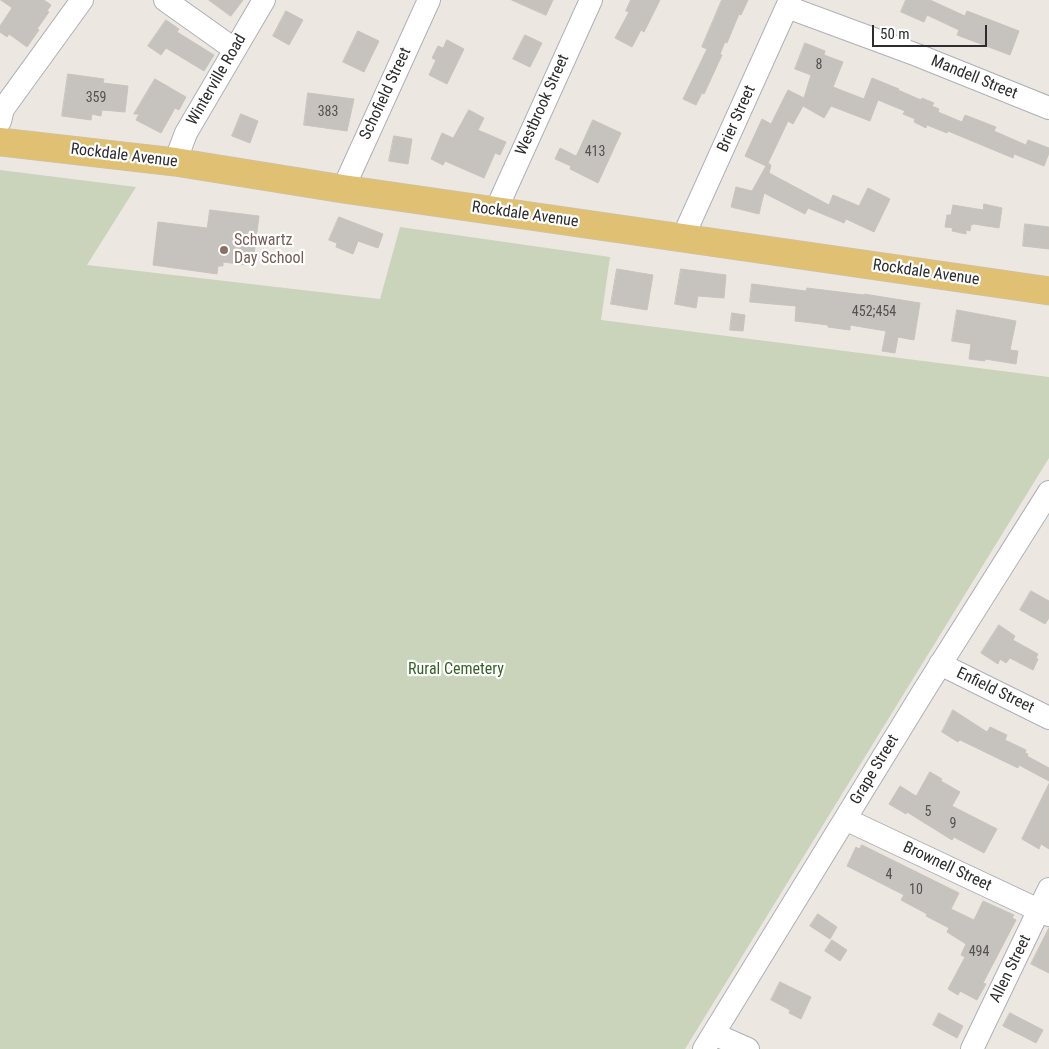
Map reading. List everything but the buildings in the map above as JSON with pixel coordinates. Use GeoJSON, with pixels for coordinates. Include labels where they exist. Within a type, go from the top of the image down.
{"type":"FeatureCollection","features":[{"type":"Feature","properties":{"kind":"main road","name":"Rockdale Avenue"},"geometry":{"type":"LineString","coordinates":[[0,142],[176,162],[1049,291]]}},
{"type":"Feature","properties":{"kind":"street"},"geometry":{"type":"LineString","coordinates":[[0,120],[3,109],[82,0]]}},
{"type":"Feature","properties":{"kind":"street"},"geometry":{"type":"LineString","coordinates":[[165,0],[234,49]]}},
{"type":"Feature","properties":{"kind":"street","name":"Winterville Road"},"geometry":{"type":"LineString","coordinates":[[176,162],[186,133],[264,0]]}},
{"type":"Feature","properties":{"kind":"street","name":"Schofield Street"},"geometry":{"type":"LineString","coordinates":[[343,188],[429,0]]}},
{"type":"Feature","properties":{"kind":"street","name":"Westbrook Street"},"geometry":{"type":"LineString","coordinates":[[496,210],[591,0]]}},
{"type":"Feature","properties":{"kind":"street","name":"Mandell Street"},"geometry":{"type":"LineString","coordinates":[[789,4],[1049,108]]}},
{"type":"Feature","properties":{"kind":"street","name":"Brier Street"},"geometry":{"type":"LineString","coordinates":[[683,237],[789,4]]}},
{"type":"Feature","properties":{"kind":"street","name":"Grape Street"},"geometry":{"type":"LineString","coordinates":[[709,1041],[940,664],[1049,492]]}},
{"type":"Feature","properties":{"kind":"street","name":"Enfield Street"},"geometry":{"type":"LineString","coordinates":[[940,664],[1049,718]]}},
{"type":"Feature","properties":{"kind":"street","name":"Brownell Street"},"geometry":{"type":"LineString","coordinates":[[845,819],[1044,912]]}},
{"type":"Feature","properties":{"kind":"street","name":"Allen Street"},"geometry":{"type":"LineString","coordinates":[[972,1049],[1044,912],[1049,889]]}},
{"type":"Feature","properties":{"kind":"street"},"geometry":{"type":"LineString","coordinates":[[709,1041],[748,1049]]}},
{"type":"Feature","properties":{"kind":"green space","name":"Rural Cemetery"},"geometry":{"type":"Polygon","coordinates":[[[0,170],[136,187],[87,265],[380,299],[400,227],[610,257],[601,320],[1049,377],[1049,458],[685,1049],[0,1049],[0,170]]]}},
{"type":"Feature","properties":{"kind":"place","name":"Schwartz Day School"},"geometry":{"type":"Point","coordinates":[224,250]}}]}
